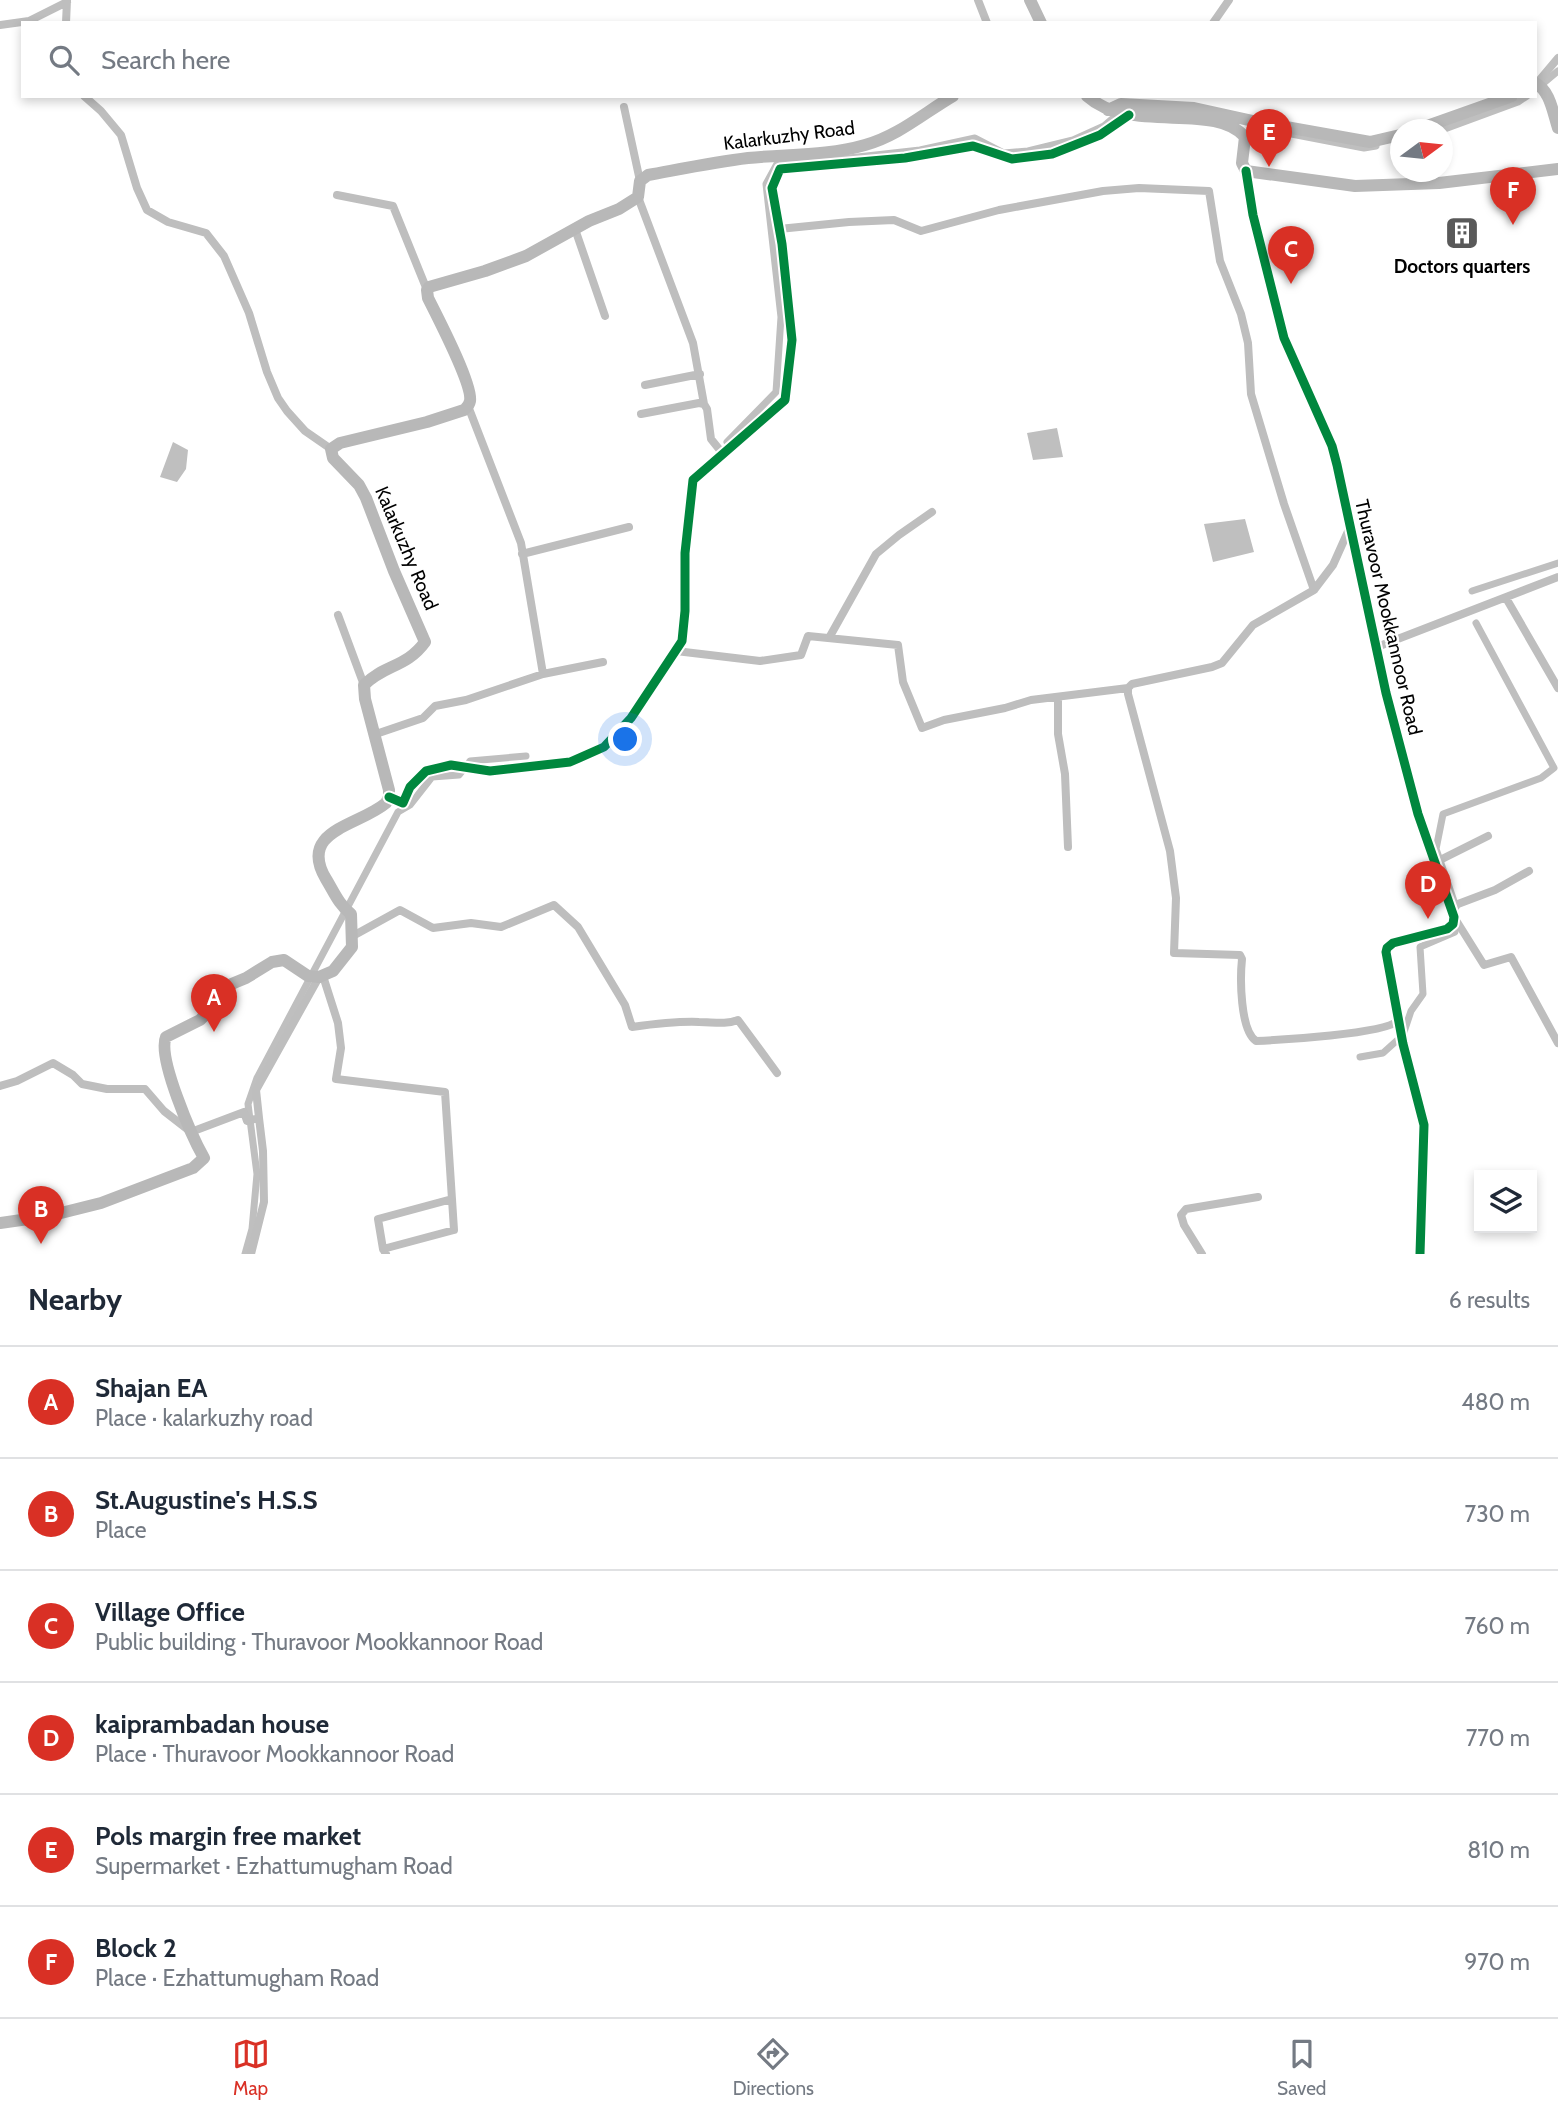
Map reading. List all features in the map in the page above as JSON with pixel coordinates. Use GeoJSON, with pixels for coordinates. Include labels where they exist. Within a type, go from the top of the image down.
{"type":"FeatureCollection","features":[{"type":"Feature","properties":{"kind":"main road"},"geometry":{"type":"LineString","coordinates":[[1030,0],[1040,21]]}},
{"type":"Feature","properties":{"kind":"main road"},"geometry":{"type":"LineString","coordinates":[[1538,84],[1548,97],[1558,128]]}},
{"type":"Feature","properties":{"kind":"main road","name":"Kalarkuzhy Road"},"geometry":{"type":"LineString","coordinates":[[640,181],[648,175],[746,158],[819,153],[865,145],[890,136],[932,106],[949,98]]}},
{"type":"Feature","properties":{"kind":"main road"},"geometry":{"type":"LineString","coordinates":[[1089,98],[1118,113],[1228,124],[1244,134],[1242,163],[1246,171],[1355,186],[1438,183],[1558,169]]}},
{"type":"Feature","properties":{"kind":"main road"},"geometry":{"type":"LineString","coordinates":[[1447,119],[1506,98]]}},
{"type":"Feature","properties":{"kind":"main road"},"geometry":{"type":"LineString","coordinates":[[1118,113],[1121,104],[1194,102],[1253,121],[1370,142],[1390,137]]}},
{"type":"Feature","properties":{"kind":"main road"},"geometry":{"type":"LineString","coordinates":[[331,449],[340,443],[464,410],[470,401],[470,394],[455,353],[428,298],[427,290],[433,285],[485,271],[526,256],[589,221],[619,209],[638,197],[640,181]]}},
{"type":"Feature","properties":{"kind":"main road","name":"Kalarkuzhy Road"},"geometry":{"type":"LineString","coordinates":[[331,449],[333,458],[359,485],[366,498],[425,642],[407,661],[374,675],[364,685]]}},
{"type":"Feature","properties":{"kind":"main road"},"geometry":{"type":"LineString","coordinates":[[0,1223],[49,1216],[102,1203],[193,1168],[204,1158],[179,1100],[164,1049],[166,1037],[200,1020],[217,990],[246,978],[272,962],[284,960],[317,976],[333,971],[346,956],[352,947],[351,914],[341,906],[320,869],[317,858],[322,841],[328,835],[382,807],[389,797],[364,685]]}},
{"type":"Feature","properties":{"kind":"street"},"geometry":{"type":"LineString","coordinates":[[978,0],[986,21]]}},
{"type":"Feature","properties":{"kind":"street"},"geometry":{"type":"LineString","coordinates":[[1214,21],[1229,0]]}},
{"type":"Feature","properties":{"kind":"street"},"geometry":{"type":"LineString","coordinates":[[66,21],[67,1]]}},
{"type":"Feature","properties":{"kind":"street"},"geometry":{"type":"LineString","coordinates":[[29,21],[67,1]]}},
{"type":"Feature","properties":{"kind":"street"},"geometry":{"type":"LineString","coordinates":[[0,25],[21,22]]}},
{"type":"Feature","properties":{"kind":"street"},"geometry":{"type":"LineString","coordinates":[[1538,84],[1558,58]]}},
{"type":"Feature","properties":{"kind":"street"},"geometry":{"type":"LineString","coordinates":[[85,98],[101,111],[121,135],[137,188],[147,210],[168,222],[206,233],[225,256],[249,313],[278,398],[305,431],[331,449]]}},
{"type":"Feature","properties":{"kind":"street"},"geometry":{"type":"LineString","coordinates":[[624,107],[640,181]]}},
{"type":"Feature","properties":{"kind":"street"},"geometry":{"type":"LineString","coordinates":[[389,797],[402,803],[410,788],[426,771],[451,765],[490,771],[570,762],[604,747],[631,718],[676,651],[682,640],[684,621],[685,553],[693,480],[785,400],[792,340],[772,188],[780,169],[905,158],[973,146],[1012,159],[1052,154],[1101,135],[1118,113]]}},
{"type":"Feature","properties":{"kind":"street","name":"Thuravoor Mookkannoor Road"},"geometry":{"type":"LineString","coordinates":[[1246,171],[1253,215],[1284,338],[1332,446],[1386,693],[1434,863],[1454,917],[1484,965],[1511,957],[1558,1043]]}},
{"type":"Feature","properties":{"kind":"street"},"geometry":{"type":"LineString","coordinates":[[779,229],[894,220],[921,231],[999,210],[1103,191],[1139,188],[1209,191],[1220,261],[1241,314],[1248,342],[1251,394],[1284,504],[1314,590]]}},
{"type":"Feature","properties":{"kind":"street"},"geometry":{"type":"LineString","coordinates":[[337,195],[393,205],[427,290]]}},
{"type":"Feature","properties":{"kind":"street"},"geometry":{"type":"LineString","coordinates":[[638,197],[693,343],[711,439],[723,454]]}},
{"type":"Feature","properties":{"kind":"street"},"geometry":{"type":"LineString","coordinates":[[575,229],[605,316]]}},
{"type":"Feature","properties":{"kind":"street"},"geometry":{"type":"LineString","coordinates":[[645,386],[700,374]]}},
{"type":"Feature","properties":{"kind":"street"},"geometry":{"type":"LineString","coordinates":[[641,414],[704,404]]}},
{"type":"Feature","properties":{"kind":"street"},"geometry":{"type":"LineString","coordinates":[[468,406],[521,543],[543,674]]}},
{"type":"Feature","properties":{"kind":"street"},"geometry":{"type":"LineString","coordinates":[[829,638],[876,554],[932,512]]}},
{"type":"Feature","properties":{"kind":"street"},"geometry":{"type":"LineString","coordinates":[[523,554],[629,527]]}},
{"type":"Feature","properties":{"kind":"street"},"geometry":{"type":"LineString","coordinates":[[676,651],[760,661],[801,655],[808,636],[898,645],[903,681],[922,728],[944,720],[1031,700],[1128,688],[1132,684],[1222,663],[1254,625],[1314,590],[1333,565],[1350,527]]}},
{"type":"Feature","properties":{"kind":"street"},"geometry":{"type":"LineString","coordinates":[[1377,647],[1558,577]]}},
{"type":"Feature","properties":{"kind":"street"},"geometry":{"type":"LineString","coordinates":[[1506,598],[1558,688]]}},
{"type":"Feature","properties":{"kind":"street"},"geometry":{"type":"LineString","coordinates":[[338,615],[364,685]]}},
{"type":"Feature","properties":{"kind":"street"},"geometry":{"type":"LineString","coordinates":[[373,734],[423,718],[435,706],[466,700],[543,674],[603,662]]}},
{"type":"Feature","properties":{"kind":"street"},"geometry":{"type":"LineString","coordinates":[[1128,688],[1170,851],[1176,898],[1174,953],[1240,955],[1242,1000],[1247,1030],[1256,1041],[1292,1040],[1399,1025]]}},
{"type":"Feature","properties":{"kind":"street"},"geometry":{"type":"LineString","coordinates":[[1058,697],[1058,734],[1065,774],[1068,847]]}},
{"type":"Feature","properties":{"kind":"street"},"geometry":{"type":"LineString","coordinates":[[1434,863],[1488,836]]}},
{"type":"Feature","properties":{"kind":"street"},"geometry":{"type":"LineString","coordinates":[[1450,907],[1494,890],[1529,871]]}},
{"type":"Feature","properties":{"kind":"street"},"geometry":{"type":"LineString","coordinates":[[351,937],[400,910],[433,928],[471,923],[501,927],[554,905],[579,927],[592,947],[625,1004],[632,1027],[701,1021],[729,1024],[738,1020],[777,1073]]}},
{"type":"Feature","properties":{"kind":"street"},"geometry":{"type":"LineString","coordinates":[[1420,1254],[1424,1125],[1403,1044],[1386,952],[1393,943],[1447,929],[1453,924],[1454,917]]}},
{"type":"Feature","properties":{"kind":"street"},"geometry":{"type":"LineString","coordinates":[[250,1254],[264,1202],[263,1151],[255,1119],[256,1090],[317,976]]}},
{"type":"Feature","properties":{"kind":"street"},"geometry":{"type":"LineString","coordinates":[[317,976],[338,1023],[341,1048],[336,1079],[445,1092],[452,1199],[454,1230],[384,1252],[378,1219],[452,1199]]}},
{"type":"Feature","properties":{"kind":"street"},"geometry":{"type":"LineString","coordinates":[[0,1086],[17,1081],[53,1063],[82,1084],[107,1089],[145,1089],[164,1111],[191,1132],[244,1112],[247,1121],[255,1119]]}},
{"type":"Feature","properties":{"kind":"street"},"geometry":{"type":"LineString","coordinates":[[1202,1254],[1184,1225],[1181,1215],[1184,1211],[1219,1202],[1258,1197]]}},
{"type":"Feature","properties":{"kind":"shaded area"},"geometry":{"type":"Polygon","coordinates":[[[1057,428],[1063,457],[1033,460],[1027,433],[1057,428]]]}},
{"type":"Feature","properties":{"kind":"shaded area"},"geometry":{"type":"Polygon","coordinates":[[[173,442],[188,450],[186,469],[177,482],[160,477],[173,442]]]}},
{"type":"Feature","properties":{"kind":"shaded area"},"geometry":{"type":"Polygon","coordinates":[[[1245,519],[1254,552],[1213,562],[1204,524],[1245,519]]]}},
{"type":"Feature","properties":{"kind":"waterway"},"geometry":{"type":"LineString","coordinates":[[1540,86],[1558,71]]}},
{"type":"Feature","properties":{"kind":"waterway"},"geometry":{"type":"LineString","coordinates":[[1453,126],[1524,98]]}},
{"type":"Feature","properties":{"kind":"waterway"},"geometry":{"type":"LineString","coordinates":[[727,442],[776,392],[781,317],[766,184],[778,162],[840,159],[920,150],[975,138],[1004,153],[1028,151],[1073,140],[1104,126],[1118,114]]}},
{"type":"Feature","properties":{"kind":"waterway"},"geometry":{"type":"LineString","coordinates":[[1254,127],[1364,148],[1376,146]]}},
{"type":"Feature","properties":{"kind":"waterway"},"geometry":{"type":"LineString","coordinates":[[1472,591],[1558,563]]}},
{"type":"Feature","properties":{"kind":"waterway"},"geometry":{"type":"LineString","coordinates":[[1456,907],[1436,849],[1443,814],[1541,778],[1554,768],[1476,623]]}},
{"type":"Feature","properties":{"kind":"waterway"},"geometry":{"type":"LineString","coordinates":[[468,764],[470,761],[526,756]]}},
{"type":"Feature","properties":{"kind":"waterway"},"geometry":{"type":"LineString","coordinates":[[245,1254],[252,1229],[257,1174],[248,1104],[257,1078],[398,812],[410,805],[432,777],[459,775],[463,770]]}},
{"type":"Feature","properties":{"kind":"waterway"},"geometry":{"type":"LineString","coordinates":[[1360,1057],[1383,1053],[1403,1035],[1411,1011],[1423,994],[1420,947],[1455,932],[1456,919]]}},
{"type":"Feature","properties":{"kind":"cycle path"},"geometry":{"type":"LineString","coordinates":[[389,797],[403,803],[410,787],[426,771],[451,765],[490,771],[570,762],[604,747],[631,718],[682,641],[685,553],[693,480],[785,400],[792,340],[782,244],[772,188],[780,169],[905,158],[973,146],[1012,159],[1052,154],[1100,135],[1129,115]]}},
{"type":"Feature","properties":{"kind":"cycle path"},"geometry":{"type":"LineString","coordinates":[[1246,171],[1253,215],[1284,338],[1332,446],[1386,693],[1418,814],[1454,917],[1453,924],[1447,929],[1393,943],[1386,952],[1403,1044],[1424,1125],[1420,1254]]}},
{"type":"Feature","properties":{"kind":"place","name":"Pols margin free market"},"geometry":{"type":"Point","coordinates":[1269,167]}},
{"type":"Feature","properties":{"kind":"place","name":"Block 2"},"geometry":{"type":"Point","coordinates":[1513,225]}},
{"type":"Feature","properties":{"kind":"place","name":"Doctors quarters"},"geometry":{"type":"Point","coordinates":[1462,233]}},
{"type":"Feature","properties":{"kind":"place","name":"Village Office"},"geometry":{"type":"Point","coordinates":[1291,284]}},
{"type":"Feature","properties":{"kind":"place","name":"kaiprambadan house"},"geometry":{"type":"Point","coordinates":[1428,919]}},
{"type":"Feature","properties":{"kind":"place","name":"Shajan EA"},"geometry":{"type":"Point","coordinates":[214,1032]}},
{"type":"Feature","properties":{"kind":"place","name":"St.Augustine's H.S.S"},"geometry":{"type":"Point","coordinates":[41,1244]}}]}
